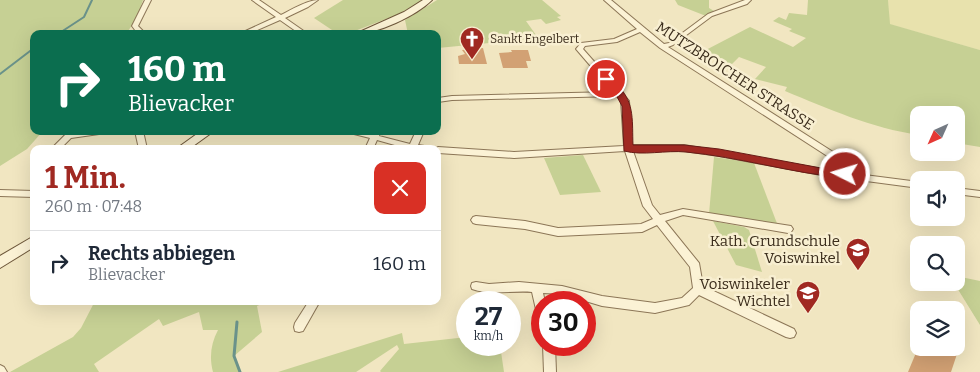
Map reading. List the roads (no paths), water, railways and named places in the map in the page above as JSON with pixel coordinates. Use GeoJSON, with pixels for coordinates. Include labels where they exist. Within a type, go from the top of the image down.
{"type":"FeatureCollection","features":[{"type":"Feature","properties":{"kind":"main road"},"geometry":{"type":"LineString","coordinates":[[369,30],[407,14],[428,0]]}},
{"type":"Feature","properties":{"kind":"main road"},"geometry":{"type":"LineString","coordinates":[[187,145],[203,135]]}},
{"type":"Feature","properties":{"kind":"main road"},"geometry":{"type":"LineString","coordinates":[[0,263],[30,244]]}},
{"type":"Feature","properties":{"kind":"street"},"geometry":{"type":"LineString","coordinates":[[137,30],[135,26],[148,0]]}},
{"type":"Feature","properties":{"kind":"street"},"geometry":{"type":"LineString","coordinates":[[255,0],[299,30]]}},
{"type":"Feature","properties":{"kind":"street"},"geometry":{"type":"LineString","coordinates":[[251,30],[306,6],[315,0]]}},
{"type":"Feature","properties":{"kind":"street","name":"MUTZBROICHER STRASSE"},"geometry":{"type":"LineString","coordinates":[[607,0],[662,47],[838,159],[842,163],[845,174]]}},
{"type":"Feature","properties":{"kind":"street"},"geometry":{"type":"LineString","coordinates":[[662,47],[671,44],[710,15],[744,4],[748,0]]}},
{"type":"Feature","properties":{"kind":"street"},"geometry":{"type":"LineString","coordinates":[[641,30],[615,41],[585,44],[579,47],[581,53],[620,94],[627,106],[628,148],[648,206],[695,266],[698,289]]}},
{"type":"Feature","properties":{"kind":"street"},"geometry":{"type":"LineString","coordinates":[[441,100],[620,94]]}},
{"type":"Feature","properties":{"kind":"street"},"geometry":{"type":"LineString","coordinates":[[59,145],[69,136],[75,135]]}},
{"type":"Feature","properties":{"kind":"street"},"geometry":{"type":"LineString","coordinates":[[378,135],[407,145]]}},
{"type":"Feature","properties":{"kind":"street"},"geometry":{"type":"LineString","coordinates":[[441,150],[514,155],[628,148],[684,148],[821,172],[910,184]]}},
{"type":"Feature","properties":{"kind":"street"},"geometry":{"type":"LineString","coordinates":[[965,192],[980,194]]}},
{"type":"Feature","properties":{"kind":"street"},"geometry":{"type":"LineString","coordinates":[[0,193],[30,194]]}},
{"type":"Feature","properties":{"kind":"street"},"geometry":{"type":"LineString","coordinates":[[476,220],[525,224],[558,232],[642,228],[658,220],[683,212],[788,229]]}},
{"type":"Feature","properties":{"kind":"street"},"geometry":{"type":"LineString","coordinates":[[476,286],[490,288],[519,286],[562,290],[602,301],[655,308],[685,302],[698,289]]}},
{"type":"Feature","properties":{"kind":"street"},"geometry":{"type":"LineString","coordinates":[[698,289],[790,333]]}},
{"type":"Feature","properties":{"kind":"street"},"geometry":{"type":"LineString","coordinates":[[299,327],[313,305]]}},
{"type":"Feature","properties":{"kind":"street"},"geometry":{"type":"LineString","coordinates":[[549,356],[550,372]]}},
{"type":"Feature","properties":{"kind":"waterway"},"geometry":{"type":"LineString","coordinates":[[64,30],[84,17],[92,0]]}},
{"type":"Feature","properties":{"kind":"waterway"},"geometry":{"type":"LineString","coordinates":[[0,74],[30,51]]}},
{"type":"Feature","properties":{"kind":"waterway"},"geometry":{"type":"LineString","coordinates":[[237,322],[234,356],[240,372]]}},
{"type":"Feature","properties":{"kind":"place","name":"Sankt Engelbert"},"geometry":{"type":"Point","coordinates":[472,60]}},
{"type":"Feature","properties":{"kind":"place","name":"Kath. Grundschule Voiswinkel"},"geometry":{"type":"Point","coordinates":[858,271]}},
{"type":"Feature","properties":{"kind":"place","name":"Voiswinkeler Wichtel"},"geometry":{"type":"Point","coordinates":[808,314]}}]}
